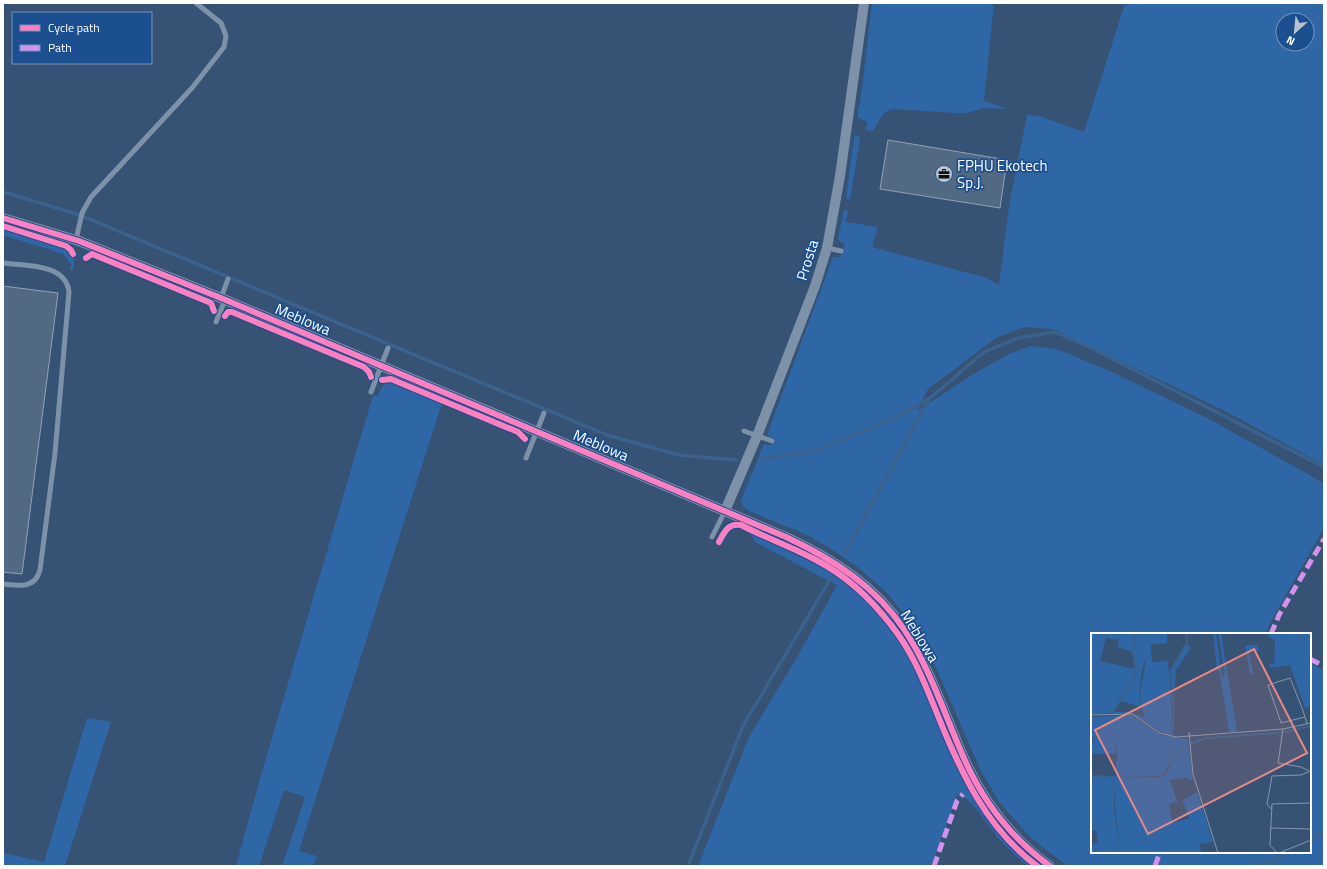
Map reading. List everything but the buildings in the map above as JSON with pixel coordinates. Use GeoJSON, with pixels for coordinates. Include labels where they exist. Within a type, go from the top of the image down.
{"type":"FeatureCollection","features":[{"type":"Feature","properties":{"kind":"street","name":"Prosta"},"geometry":{"type":"LineString","coordinates":[[725,512],[757,436],[815,286],[827,248],[840,176],[864,3]]}},
{"type":"Feature","properties":{"kind":"street","name":"Meblowa"},"geometry":{"type":"LineString","coordinates":[[3,218],[76,240],[223,299],[786,537],[829,559],[857,579],[882,602],[903,628],[923,661],[964,757],[984,797],[1009,829],[1028,849],[1050,866]]}},
{"type":"Feature","properties":{"kind":"lane"},"geometry":{"type":"LineString","coordinates":[[76,240],[82,213],[91,197],[192,88],[224,47],[226,36],[221,23],[196,3]]}},
{"type":"Feature","properties":{"kind":"lane"},"geometry":{"type":"LineString","coordinates":[[827,248],[840,251]]}},
{"type":"Feature","properties":{"kind":"lane"},"geometry":{"type":"LineString","coordinates":[[3,263],[54,271],[66,282],[69,292],[55,453],[40,570],[36,578],[30,584],[21,586],[3,584]]}},
{"type":"Feature","properties":{"kind":"lane"},"geometry":{"type":"LineString","coordinates":[[216,322],[228,279]]}},
{"type":"Feature","properties":{"kind":"lane"},"geometry":{"type":"LineString","coordinates":[[371,392],[388,348]]}},
{"type":"Feature","properties":{"kind":"lane"},"geometry":{"type":"LineString","coordinates":[[526,458],[544,413]]}},
{"type":"Feature","properties":{"kind":"lane"},"geometry":{"type":"LineString","coordinates":[[744,431],[772,441]]}},
{"type":"Feature","properties":{"kind":"lane"},"geometry":{"type":"LineString","coordinates":[[712,538],[725,512]]}},
{"type":"Feature","properties":{"kind":"shaded area"},"geometry":{"type":"Polygon","coordinates":[[[872,3],[994,3],[984,101],[1008,109],[983,108],[968,113],[956,113],[892,109],[883,114],[873,131],[866,130],[867,122],[858,118],[858,108],[860,104],[872,3]]]}},
{"type":"Feature","properties":{"kind":"shaded area"},"geometry":{"type":"Polygon","coordinates":[[[1125,3],[1324,3],[1324,465],[1227,412],[1053,329],[1024,327],[996,338],[928,389],[917,411],[975,373],[1011,353],[1031,346],[1057,349],[1112,372],[1209,419],[1324,483],[1324,528],[1270,623],[1266,633],[1091,633],[1091,853],[1311,853],[1311,664],[1324,670],[1324,866],[1068,866],[1032,839],[999,802],[980,769],[924,643],[909,620],[887,593],[859,568],[830,548],[807,535],[749,511],[743,506],[741,500],[764,444],[771,445],[775,440],[767,435],[833,257],[840,257],[845,244],[839,241],[838,238],[844,210],[848,211],[846,222],[878,227],[872,247],[987,278],[999,285],[1009,206],[1027,115],[1040,116],[1084,132],[1125,3]]]}},
{"type":"Feature","properties":{"kind":"shaded area"},"geometry":{"type":"Polygon","coordinates":[[[857,134],[860,140],[850,199],[848,199],[846,198],[854,137],[857,134]]]}},
{"type":"Feature","properties":{"kind":"shaded area"},"geometry":{"type":"Polygon","coordinates":[[[3,229],[65,248],[71,254],[75,255],[73,270],[70,270],[71,264],[63,254],[3,235],[3,229]]]}},
{"type":"Feature","properties":{"kind":"shaded area"},"geometry":{"type":"Polygon","coordinates":[[[387,381],[442,403],[299,851],[317,856],[313,866],[282,866],[305,797],[284,790],[259,866],[236,866],[259,782],[373,395],[377,396],[387,381]]]}},
{"type":"Feature","properties":{"kind":"shaded area"},"geometry":{"type":"Polygon","coordinates":[[[749,531],[802,555],[818,564],[851,586],[879,613],[892,629],[912,663],[929,699],[959,771],[986,816],[1008,842],[1034,866],[1027,866],[1010,850],[995,834],[976,808],[958,793],[931,866],[698,866],[749,737],[800,652],[837,585],[755,542],[749,531]]]}},
{"type":"Feature","properties":{"kind":"shaded area"},"geometry":{"type":"Polygon","coordinates":[[[87,718],[111,722],[65,866],[3,866],[3,853],[44,862],[87,718]]]}},
{"type":"Feature","properties":{"kind":"waterway"},"geometry":{"type":"LineString","coordinates":[[3,192],[77,214],[607,435],[679,455],[736,460]]}},
{"type":"Feature","properties":{"kind":"waterway"},"geometry":{"type":"LineString","coordinates":[[762,459],[818,450],[888,421],[929,399],[984,352],[1018,338],[1055,332],[1089,347],[1324,467]]}},
{"type":"Feature","properties":{"kind":"waterway"},"geometry":{"type":"LineString","coordinates":[[845,553],[929,399]]}},
{"type":"Feature","properties":{"kind":"waterway"},"geometry":{"type":"LineString","coordinates":[[688,866],[743,726],[831,578]]}},
{"type":"Feature","properties":{"kind":"waterway"},"geometry":{"type":"LineString","coordinates":[[1311,838],[1324,831]]}},
{"type":"Feature","properties":{"kind":"waterway"},"geometry":{"type":"LineString","coordinates":[[1256,866],[1275,860],[1287,853]]}},
{"type":"Feature","properties":{"kind":"marked path"},"geometry":{"type":"LineString","coordinates":[[1271,633],[1279,615],[1324,539]]}},
{"type":"Feature","properties":{"kind":"marked path"},"geometry":{"type":"LineString","coordinates":[[1311,660],[1324,666]]}},
{"type":"Feature","properties":{"kind":"marked path"},"geometry":{"type":"LineString","coordinates":[[934,866],[957,801],[963,794]]}},
{"type":"Feature","properties":{"kind":"marked path"},"geometry":{"type":"LineString","coordinates":[[1155,866],[1160,853]]}},
{"type":"Feature","properties":{"kind":"cycle path"},"geometry":{"type":"LineString","coordinates":[[3,218],[79,241],[221,298],[786,537],[836,564],[852,575],[880,600],[904,629],[922,659],[963,756],[979,788],[1010,830],[1050,866]]}},
{"type":"Feature","properties":{"kind":"cycle path"},"geometry":{"type":"LineString","coordinates":[[3,226],[66,246],[73,254]]}},
{"type":"Feature","properties":{"kind":"cycle path"},"geometry":{"type":"LineString","coordinates":[[86,258],[92,254],[211,303],[214,311]]}},
{"type":"Feature","properties":{"kind":"cycle path"},"geometry":{"type":"LineString","coordinates":[[225,316],[228,312],[232,312],[364,367],[369,372],[371,377]]}},
{"type":"Feature","properties":{"kind":"cycle path"},"geometry":{"type":"LineString","coordinates":[[382,380],[391,379],[518,432],[525,439]]}},
{"type":"Feature","properties":{"kind":"cycle path"},"geometry":{"type":"LineString","coordinates":[[719,542],[727,529],[733,525],[741,525],[807,555],[827,566],[857,588],[875,606],[899,635],[912,657],[956,758],[977,798],[1004,835],[1019,851],[1037,866]]}},
{"type":"Feature","properties":{"kind":"place","name":"FPHU Ekotech Sp.J."},"geometry":{"type":"Point","coordinates":[944,174]}}]}
